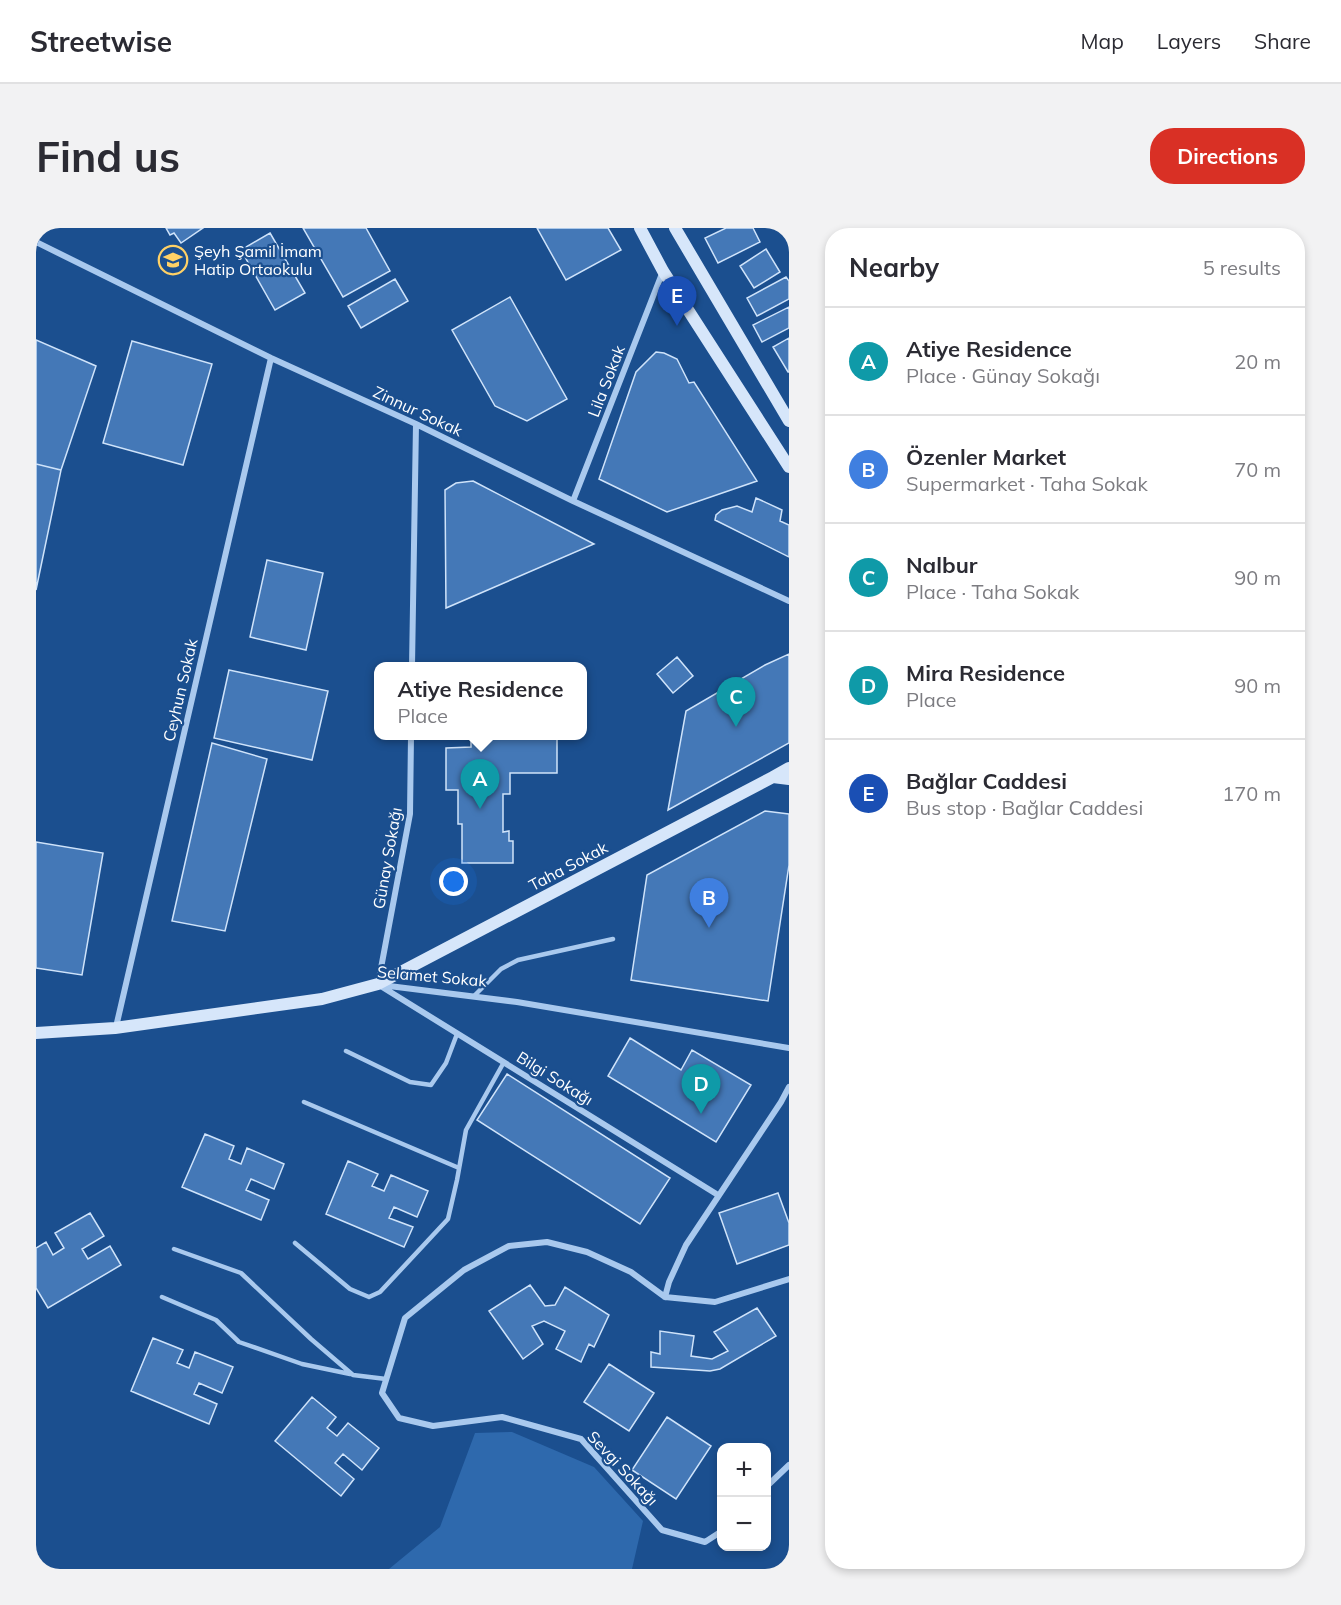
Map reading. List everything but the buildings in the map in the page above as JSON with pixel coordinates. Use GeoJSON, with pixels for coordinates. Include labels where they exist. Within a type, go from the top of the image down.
{"type":"FeatureCollection","features":[{"type":"Feature","properties":{"kind":"street"},"geometry":{"type":"LineString","coordinates":[[640,228],[663,271],[789,467]]}},
{"type":"Feature","properties":{"kind":"street"},"geometry":{"type":"LineString","coordinates":[[675,228],[789,421]]}},
{"type":"Feature","properties":{"kind":"street","name":"Zinnur Sokak"},"geometry":{"type":"LineString","coordinates":[[36,242],[271,358],[416,424],[573,501],[789,601]]}},
{"type":"Feature","properties":{"kind":"street","name":"Lila Sokak"},"geometry":{"type":"LineString","coordinates":[[573,501],[663,271]]}},
{"type":"Feature","properties":{"kind":"street","name":"Ceyhun Sokak"},"geometry":{"type":"LineString","coordinates":[[115,1028],[271,358]]}},
{"type":"Feature","properties":{"kind":"street"},"geometry":{"type":"LineString","coordinates":[[412,662],[416,424]]}},
{"type":"Feature","properties":{"kind":"street","name":"Günay Sokağı"},"geometry":{"type":"LineString","coordinates":[[378,984],[410,814],[411,740]]}},
{"type":"Feature","properties":{"kind":"street","name":"Taha Sokak"},"geometry":{"type":"LineString","coordinates":[[378,984],[789,768]]}},
{"type":"Feature","properties":{"kind":"street"},"geometry":{"type":"LineString","coordinates":[[773,777],[789,779]]}},
{"type":"Feature","properties":{"kind":"street","name":"Selamet Sokak"},"geometry":{"type":"LineString","coordinates":[[36,1033],[115,1028],[322,999],[378,984],[474,996],[789,1048]]}},
{"type":"Feature","properties":{"kind":"street","name":"Bilgi Sokağı"},"geometry":{"type":"LineString","coordinates":[[378,984],[718,1196]]}},
{"type":"Feature","properties":{"kind":"street"},"geometry":{"type":"LineString","coordinates":[[789,1087],[686,1245],[669,1282],[665,1297],[715,1302],[789,1279]]}},
{"type":"Feature","properties":{"kind":"street","name":"Sevgi Sokağı"},"geometry":{"type":"LineString","coordinates":[[665,1297],[631,1272],[587,1252],[547,1242],[509,1246],[464,1270],[405,1318],[382,1393],[399,1418],[433,1426],[502,1417],[581,1439],[662,1530],[705,1542],[717,1534]]}},
{"type":"Feature","properties":{"kind":"street"},"geometry":{"type":"LineString","coordinates":[[771,1482],[789,1465]]}},
{"type":"Feature","properties":{"kind":"lane"},"geometry":{"type":"LineString","coordinates":[[474,996],[501,969],[518,960],[614,939]]}},
{"type":"Feature","properties":{"kind":"lane"},"geometry":{"type":"LineString","coordinates":[[346,1051],[410,1082],[431,1085],[446,1063],[457,1034]]}},
{"type":"Feature","properties":{"kind":"lane"},"geometry":{"type":"LineString","coordinates":[[295,1243],[350,1288],[369,1297],[380,1292],[448,1219],[466,1130],[504,1062]]}},
{"type":"Feature","properties":{"kind":"lane"},"geometry":{"type":"LineString","coordinates":[[304,1102],[459,1168]]}},
{"type":"Feature","properties":{"kind":"lane"},"geometry":{"type":"LineString","coordinates":[[174,1249],[241,1273],[311,1340],[353,1375]]}},
{"type":"Feature","properties":{"kind":"lane"},"geometry":{"type":"LineString","coordinates":[[162,1297],[216,1320],[239,1342],[302,1364],[353,1375],[386,1379]]}},
{"type":"Feature","properties":{"kind":"shaded area"},"geometry":{"type":"Polygon","coordinates":[[[512,1432],[594,1467],[643,1521],[632,1569],[389,1569],[440,1527],[475,1433],[512,1432]]]}},
{"type":"Feature","properties":{"kind":"place","name":"Şeyh Şamil İmam Hatip Ortaokulu"},"geometry":{"type":"Point","coordinates":[173,260]}},
{"type":"Feature","properties":{"kind":"place","name":"Bağlar Caddesi"},"geometry":{"type":"Point","coordinates":[677,326]}},
{"type":"Feature","properties":{"kind":"place","name":"Nalbur"},"geometry":{"type":"Point","coordinates":[736,727]}},
{"type":"Feature","properties":{"kind":"place","name":"Atiye Residence"},"geometry":{"type":"Point","coordinates":[480,809]}},
{"type":"Feature","properties":{"kind":"place","name":"Özenler Market"},"geometry":{"type":"Point","coordinates":[709,928]}},
{"type":"Feature","properties":{"kind":"place","name":"Mira Residence"},"geometry":{"type":"Point","coordinates":[701,1114]}}]}
